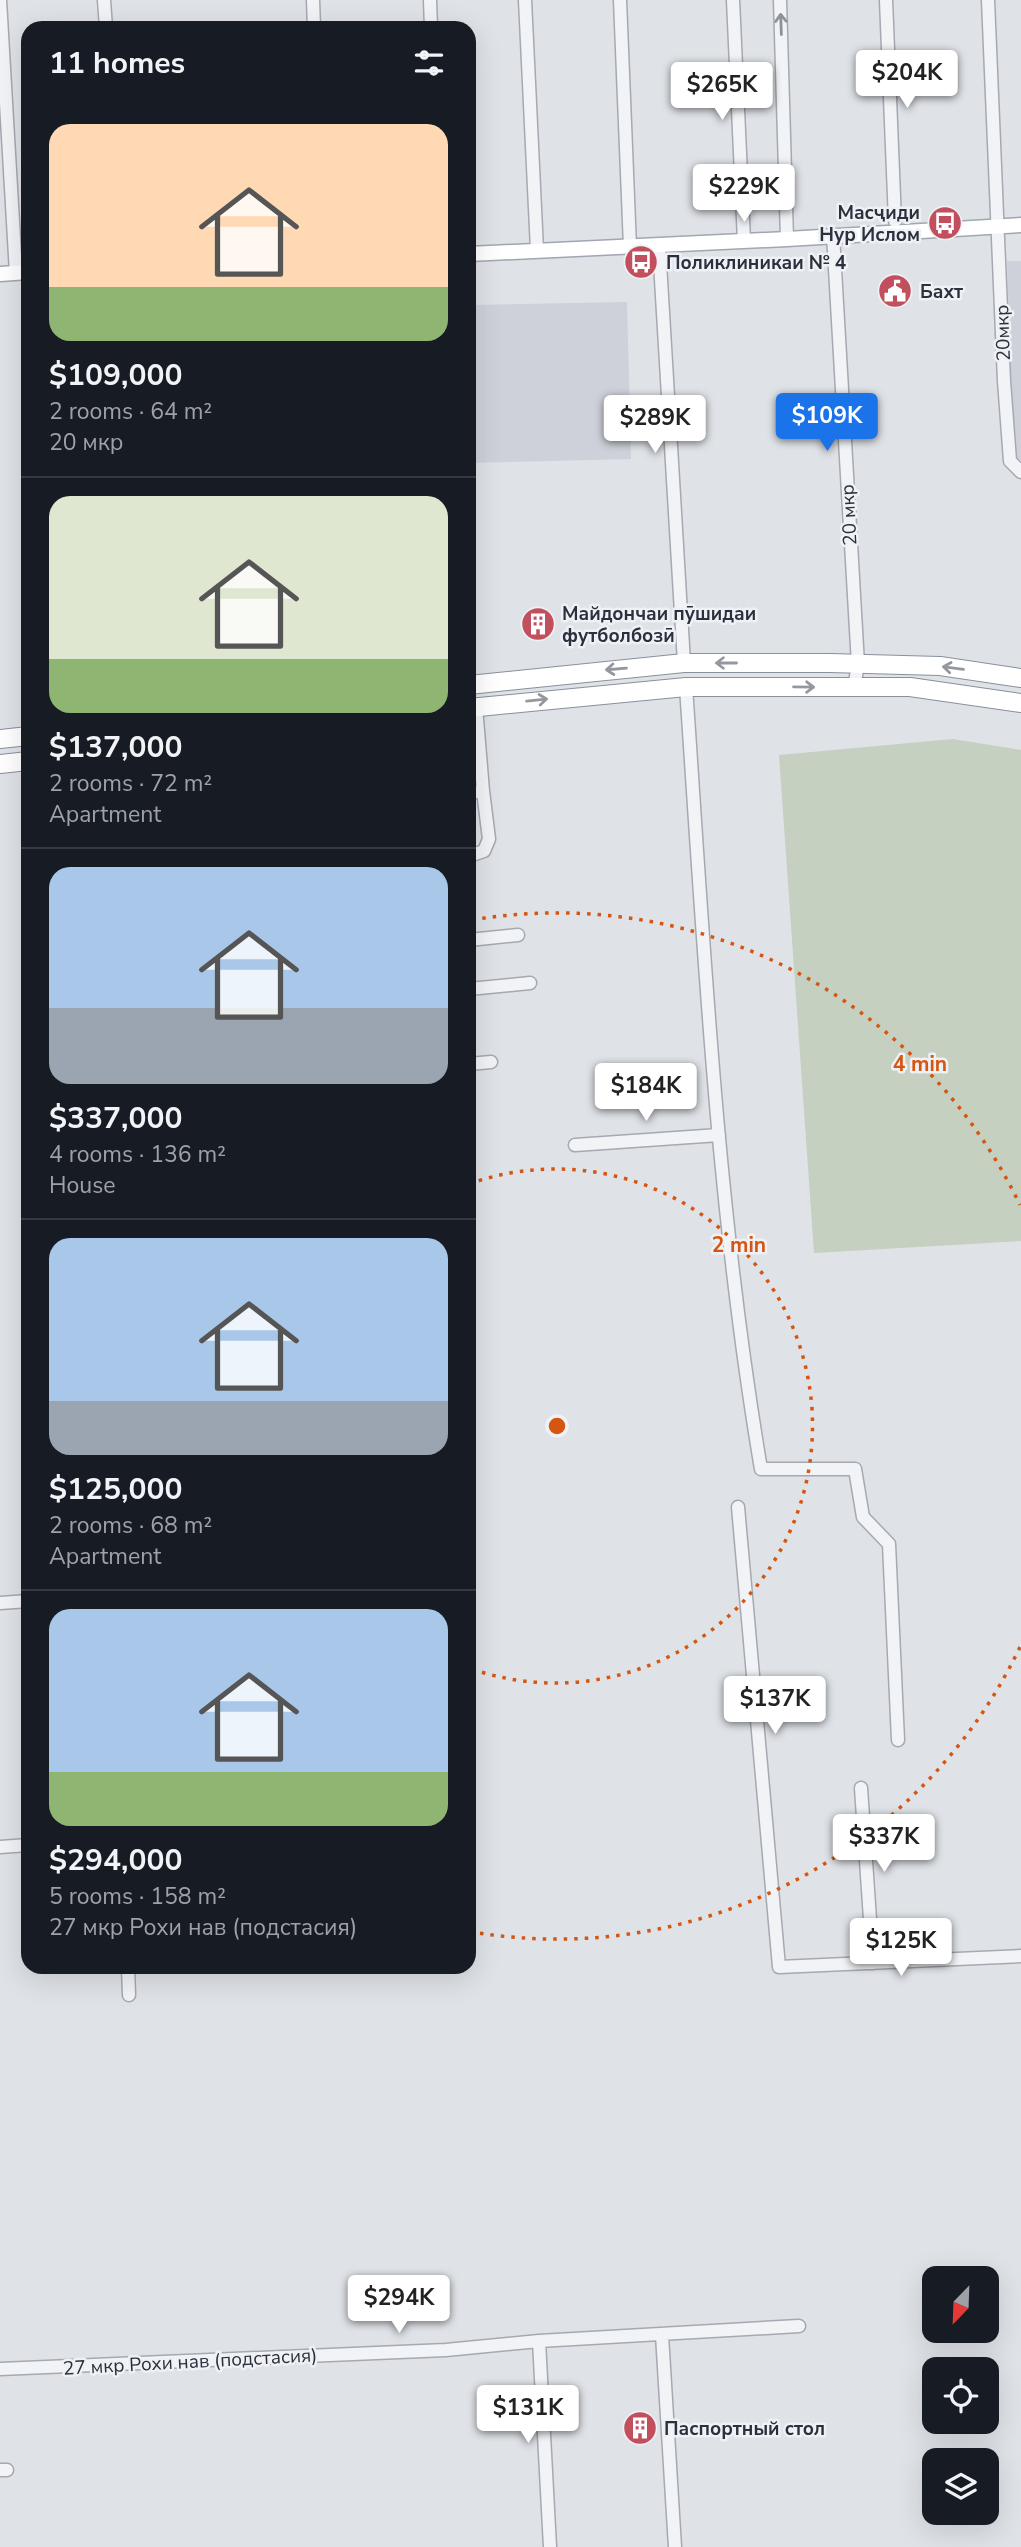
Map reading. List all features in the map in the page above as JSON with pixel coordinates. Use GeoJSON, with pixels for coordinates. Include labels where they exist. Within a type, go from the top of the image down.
{"type":"FeatureCollection","features":[{"type":"Feature","properties":{"kind":"highway"},"geometry":{"type":"LineString","coordinates":[[476,684],[684,663],[940,666],[1021,678]]}},
{"type":"Feature","properties":{"kind":"highway"},"geometry":{"type":"LineString","coordinates":[[476,707],[687,687],[910,687],[1021,703]]}},
{"type":"Feature","properties":{"kind":"highway"},"geometry":{"type":"LineString","coordinates":[[0,739],[21,737]]}},
{"type":"Feature","properties":{"kind":"highway"},"geometry":{"type":"LineString","coordinates":[[0,764],[21,762]]}},
{"type":"Feature","properties":{"kind":"main road"},"geometry":{"type":"LineString","coordinates":[[476,254],[833,238],[998,223],[1021,225]]}},
{"type":"Feature","properties":{"kind":"main road"},"geometry":{"type":"LineString","coordinates":[[0,273],[21,272]]}},
{"type":"Feature","properties":{"kind":"street"},"geometry":{"type":"LineString","coordinates":[[1,0],[21,259]]}},
{"type":"Feature","properties":{"kind":"street"},"geometry":{"type":"LineString","coordinates":[[104,0],[106,21]]}},
{"type":"Feature","properties":{"kind":"street"},"geometry":{"type":"LineString","coordinates":[[313,0],[314,21]]}},
{"type":"Feature","properties":{"kind":"street"},"geometry":{"type":"LineString","coordinates":[[430,0],[432,21]]}},
{"type":"Feature","properties":{"kind":"street"},"geometry":{"type":"LineString","coordinates":[[525,0],[537,250]]}},
{"type":"Feature","properties":{"kind":"street"},"geometry":{"type":"LineString","coordinates":[[620,0],[631,247]]}},
{"type":"Feature","properties":{"kind":"street"},"geometry":{"type":"LineString","coordinates":[[733,0],[744,241]]}},
{"type":"Feature","properties":{"kind":"street"},"geometry":{"type":"LineString","coordinates":[[780,0],[787,239]]}},
{"type":"Feature","properties":{"kind":"street"},"geometry":{"type":"LineString","coordinates":[[886,0],[895,221]]}},
{"type":"Feature","properties":{"kind":"street","name":"20мкр"},"geometry":{"type":"LineString","coordinates":[[988,0],[1004,381],[1010,461],[1021,472]]}},
{"type":"Feature","properties":{"kind":"street","name":"20 мкр"},"geometry":{"type":"LineString","coordinates":[[833,238],[858,664],[854,688]]}},
{"type":"Feature","properties":{"kind":"street"},"geometry":{"type":"LineString","coordinates":[[659,246],[684,663]]}},
{"type":"Feature","properties":{"kind":"street"},"geometry":{"type":"LineString","coordinates":[[687,687],[719,1135],[733,1280],[761,1469],[855,1469],[863,1517],[889,1544],[898,1740]]}},
{"type":"Feature","properties":{"kind":"street"},"geometry":{"type":"LineString","coordinates":[[476,738],[489,839],[484,851],[476,854]]}},
{"type":"Feature","properties":{"kind":"street"},"geometry":{"type":"LineString","coordinates":[[476,792],[483,791]]}},
{"type":"Feature","properties":{"kind":"street"},"geometry":{"type":"LineString","coordinates":[[476,939],[518,935]]}},
{"type":"Feature","properties":{"kind":"street"},"geometry":{"type":"LineString","coordinates":[[476,988],[530,983]]}},
{"type":"Feature","properties":{"kind":"street"},"geometry":{"type":"LineString","coordinates":[[476,1063],[491,1062]]}},
{"type":"Feature","properties":{"kind":"street"},"geometry":{"type":"LineString","coordinates":[[575,1145],[719,1135]]}},
{"type":"Feature","properties":{"kind":"street"},"geometry":{"type":"LineString","coordinates":[[738,1507],[779,1967],[1021,1956]]}},
{"type":"Feature","properties":{"kind":"street"},"geometry":{"type":"LineString","coordinates":[[0,1603],[21,1602]]}},
{"type":"Feature","properties":{"kind":"street"},"geometry":{"type":"LineString","coordinates":[[861,1788],[873,1963]]}},
{"type":"Feature","properties":{"kind":"street"},"geometry":{"type":"LineString","coordinates":[[0,1847],[21,1846]]}},
{"type":"Feature","properties":{"kind":"street"},"geometry":{"type":"LineString","coordinates":[[128,1974],[129,1994]]}},
{"type":"Feature","properties":{"kind":"street","name":"27 мкр Рохи нав (подстасия)"},"geometry":{"type":"LineString","coordinates":[[0,2370],[446,2350],[539,2341],[799,2326]]}},
{"type":"Feature","properties":{"kind":"street"},"geometry":{"type":"LineString","coordinates":[[662,2335],[676,2547]]}},
{"type":"Feature","properties":{"kind":"street"},"geometry":{"type":"LineString","coordinates":[[539,2341],[550,2547]]}},
{"type":"Feature","properties":{"kind":"shaded area"},"geometry":{"type":"Polygon","coordinates":[[[1007,261],[1021,261],[1021,460],[1013,456],[1007,261]]]}},
{"type":"Feature","properties":{"kind":"shaded area"},"geometry":{"type":"Polygon","coordinates":[[[627,302],[631,459],[476,463],[476,305],[627,302]]]}},
{"type":"Feature","properties":{"kind":"green space"},"geometry":{"type":"Polygon","coordinates":[[[953,739],[1021,750],[1021,1241],[814,1253],[779,755],[953,739]]]}},
{"type":"Feature","properties":{"kind":"place","name":"Масҷиди Нур Ислом"},"geometry":{"type":"Point","coordinates":[945,223]}},
{"type":"Feature","properties":{"kind":"place","name":"Поликлиникаи № 4"},"geometry":{"type":"Point","coordinates":[641,262]}},
{"type":"Feature","properties":{"kind":"place","name":"Бахт"},"geometry":{"type":"Point","coordinates":[895,291]}},
{"type":"Feature","properties":{"kind":"place","name":"Майдончаи пӯшидаи футболбозӣ"},"geometry":{"type":"Point","coordinates":[538,624]}},
{"type":"Feature","properties":{"kind":"place","name":"Паспортный стол"},"geometry":{"type":"Point","coordinates":[640,2428]}}]}
